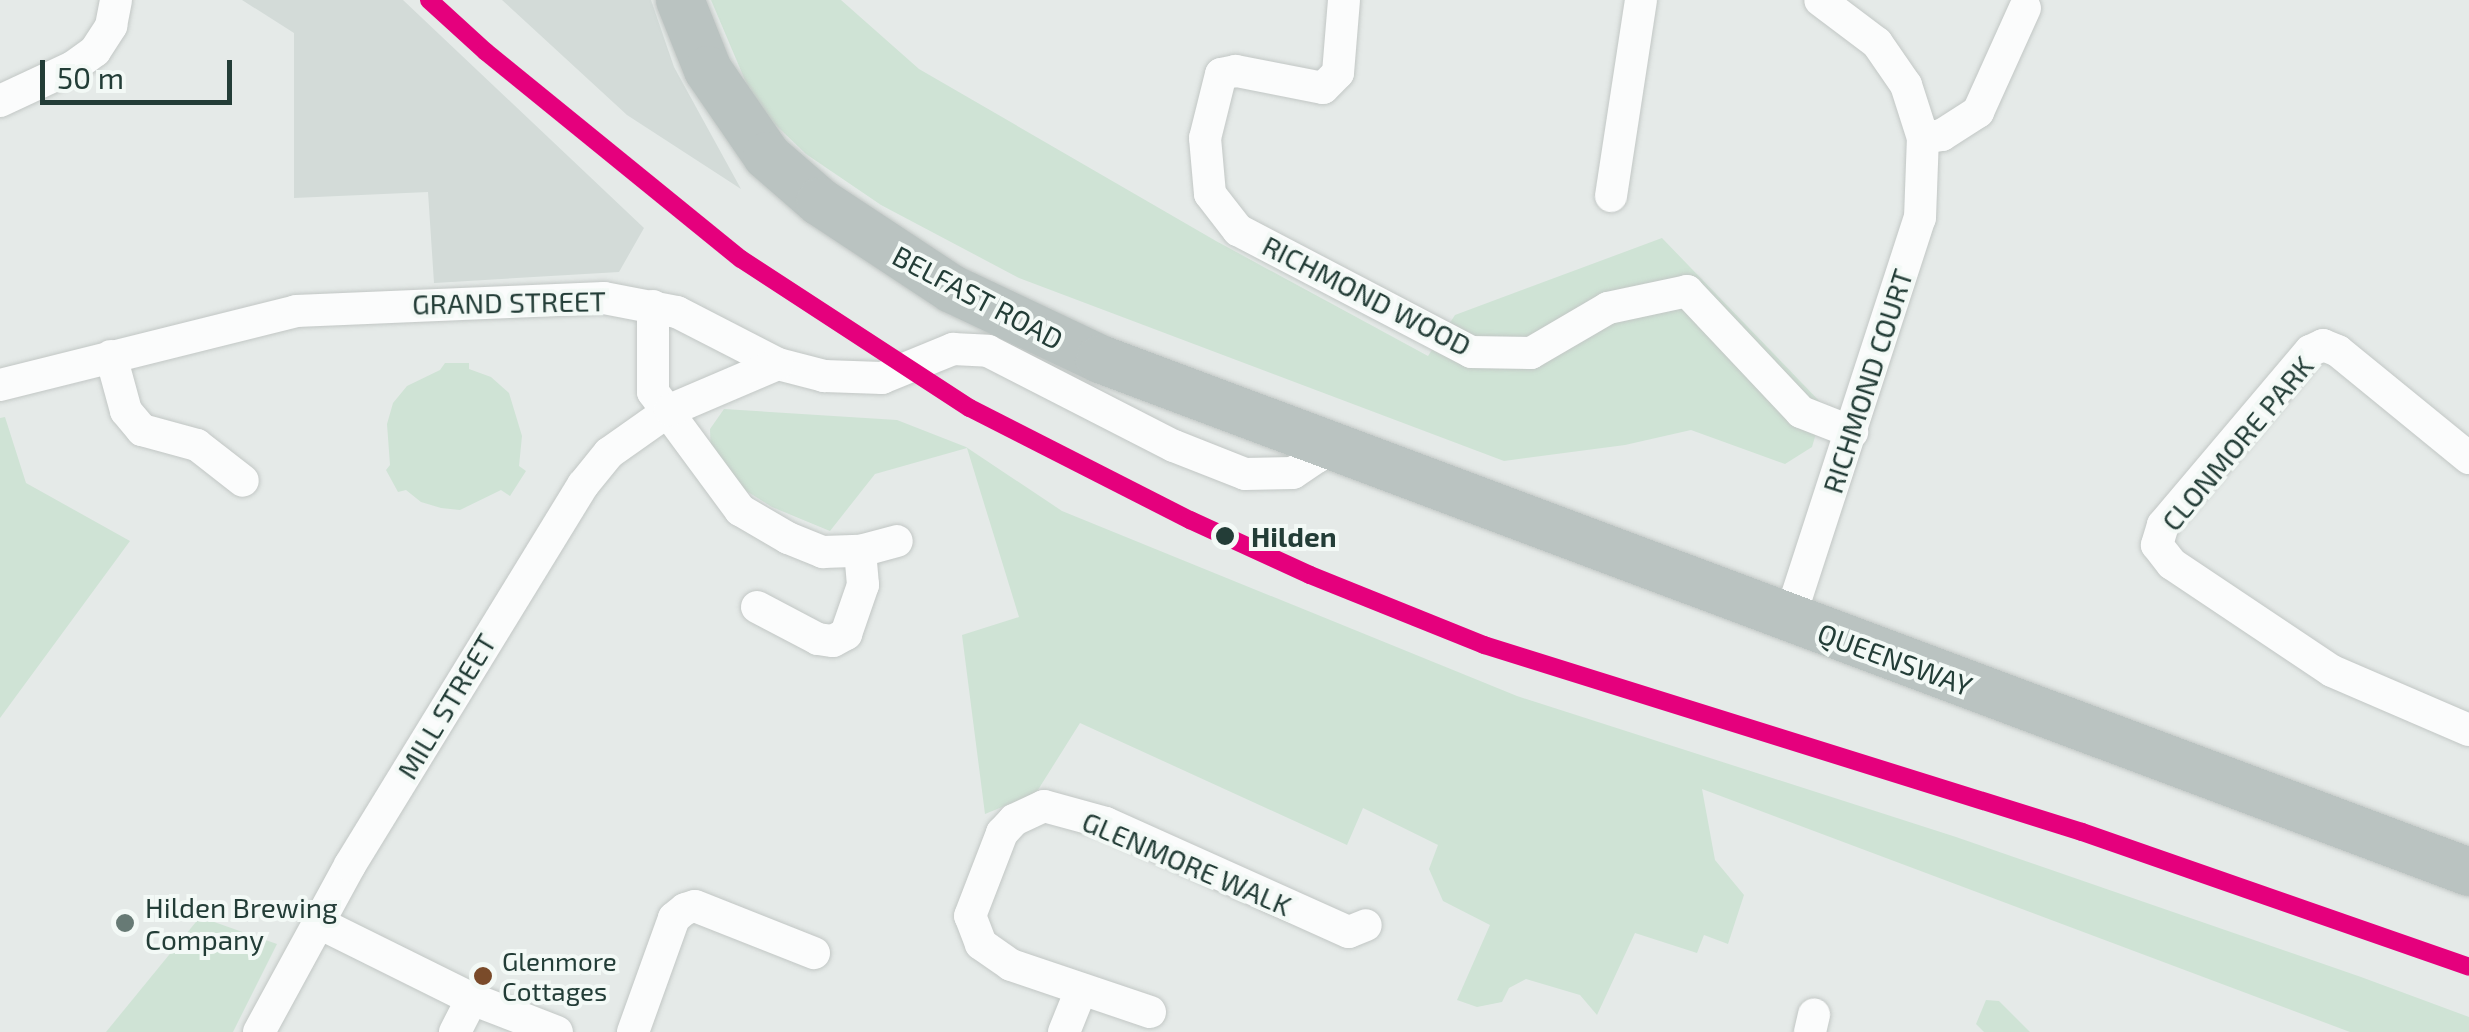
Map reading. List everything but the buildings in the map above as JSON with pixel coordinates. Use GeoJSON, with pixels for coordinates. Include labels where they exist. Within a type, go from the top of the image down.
{"type":"FeatureCollection","features":[{"type":"Feature","properties":{"kind":"highway","name":"BELFAST ROAD"},"geometry":{"type":"LineString","coordinates":[[680,0],[708,70],[767,156],[820,202],[897,257],[952,289],[1100,359],[1322,443]]}},
{"type":"Feature","properties":{"kind":"highway","name":"QUEENSWAY"},"geometry":{"type":"LineString","coordinates":[[1322,443],[2469,872]]}},
{"type":"Feature","properties":{"kind":"street"},"geometry":{"type":"LineString","coordinates":[[0,101],[74,67],[95,50],[110,26],[116,0]]}},
{"type":"Feature","properties":{"kind":"street","name":"RICHMOND WOOD"},"geometry":{"type":"LineString","coordinates":[[1344,0],[1338,72],[1323,88],[1236,71],[1221,74],[1205,138],[1210,194],[1238,230],[1471,352],[1532,353],[1608,308],[1688,290],[1801,412],[1852,432]]}},
{"type":"Feature","properties":{"kind":"street"},"geometry":{"type":"LineString","coordinates":[[1611,196],[1641,0]]}},
{"type":"Feature","properties":{"kind":"street","name":"RICHMOND COURT"},"geometry":{"type":"LineString","coordinates":[[1789,620],[1920,218],[1923,138],[1906,84],[1876,43],[1820,0]]}},
{"type":"Feature","properties":{"kind":"street"},"geometry":{"type":"LineString","coordinates":[[1923,138],[1942,135],[1978,112],[2026,8]]}},
{"type":"Feature","properties":{"kind":"street","name":"GRAND STREET"},"geometry":{"type":"LineString","coordinates":[[0,385],[237,322],[336,307],[604,298],[653,306],[706,325],[778,364],[824,376],[882,378],[953,349],[973,349],[1009,360],[1174,446],[1244,474],[1293,473],[1317,456],[1322,443]]}},
{"type":"Feature","properties":{"kind":"street"},"geometry":{"type":"LineString","coordinates":[[653,306],[654,392],[670,410],[718,486],[740,510],[788,538],[823,552],[860,551],[897,541]]}},
{"type":"Feature","properties":{"kind":"street","name":"CLONMORE PARK"},"geometry":{"type":"LineString","coordinates":[[2469,458],[2338,351],[2322,346],[2310,351],[2163,525],[2157,545],[2172,564],[2332,671],[2469,730]]}},
{"type":"Feature","properties":{"kind":"street"},"geometry":{"type":"LineString","coordinates":[[111,356],[126,412],[142,430],[197,446],[244,480]]}},
{"type":"Feature","properties":{"kind":"street","name":"MILL STREET"},"geometry":{"type":"LineString","coordinates":[[259,1032],[317,922],[583,485],[609,453],[670,410],[778,364]]}},
{"type":"Feature","properties":{"kind":"street"},"geometry":{"type":"LineString","coordinates":[[757,607],[818,639],[833,641],[846,634],[862,585],[860,551]]}},
{"type":"Feature","properties":{"kind":"street","name":"GLENMORE WALK"},"geometry":{"type":"LineString","coordinates":[[1150,1012],[1098,991],[1081,990],[1011,965],[981,944],[970,916],[1002,833],[1014,820],[1044,806],[1106,823],[1349,932],[1366,925]]}},
{"type":"Feature","properties":{"kind":"street"},"geometry":{"type":"LineString","coordinates":[[632,1032],[674,918],[685,908],[695,906],[814,953]]}},
{"type":"Feature","properties":{"kind":"street"},"geometry":{"type":"LineString","coordinates":[[317,922],[472,999],[557,1032]]}},
{"type":"Feature","properties":{"kind":"street"},"geometry":{"type":"LineString","coordinates":[[1064,1032],[1081,990]]}},
{"type":"Feature","properties":{"kind":"street"},"geometry":{"type":"LineString","coordinates":[[454,1032],[472,999]]}},
{"type":"Feature","properties":{"kind":"shaded area"},"geometry":{"type":"Polygon","coordinates":[[[242,0],[403,0],[644,228],[619,272],[434,283],[428,192],[294,198],[294,33],[242,0]]]}},
{"type":"Feature","properties":{"kind":"shaded area"},"geometry":{"type":"Polygon","coordinates":[[[502,0],[651,0],[674,67],[741,189],[627,115],[502,0]]]}},
{"type":"Feature","properties":{"kind":"green space"},"geometry":{"type":"Polygon","coordinates":[[[711,0],[841,0],[919,69],[1216,241],[1428,356],[1455,315],[1662,238],[1824,406],[1812,447],[1785,464],[1691,430],[1625,445],[1504,461],[1019,278],[881,205],[806,154],[756,106],[711,0]]]}},
{"type":"Feature","properties":{"kind":"green space"},"geometry":{"type":"Polygon","coordinates":[[[445,363],[469,363],[469,369],[491,377],[509,393],[522,436],[519,466],[526,471],[510,496],[501,490],[460,510],[441,508],[421,502],[406,490],[398,492],[386,470],[390,465],[387,424],[393,403],[407,386],[440,370],[445,363]]]}},
{"type":"Feature","properties":{"kind":"green space"},"geometry":{"type":"Polygon","coordinates":[[[724,409],[897,420],[966,447],[1062,511],[1517,696],[1956,837],[2361,977],[2469,1017],[2469,1032],[2350,1032],[1702,789],[1715,860],[1744,895],[1728,944],[1704,935],[1697,953],[1635,933],[1597,1015],[1580,995],[1526,979],[1509,988],[1502,1002],[1477,1007],[1457,1000],[1490,925],[1443,901],[1429,869],[1438,845],[1363,808],[1347,845],[1080,723],[1036,793],[985,814],[962,635],[1019,617],[967,448],[875,474],[830,531],[772,507],[729,480],[711,458],[710,429],[724,409]]]}},
{"type":"Feature","properties":{"kind":"green space"},"geometry":{"type":"Polygon","coordinates":[[[5,417],[26,483],[130,541],[0,718],[0,418],[5,417]]]}},
{"type":"Feature","properties":{"kind":"green space"},"geometry":{"type":"Polygon","coordinates":[[[200,917],[277,944],[233,1032],[106,1032],[200,917]]]}},
{"type":"Feature","properties":{"kind":"green space"},"geometry":{"type":"Polygon","coordinates":[[[1986,1000],[1999,1001],[2030,1032],[1984,1032],[1976,1024],[1986,1000]]]}},
{"type":"Feature","properties":{"kind":"transit line"},"geometry":{"type":"LineString","coordinates":[[429,0],[486,52],[741,259],[970,408],[1190,520],[1310,575],[1484,645],[2082,832],[2469,967]]}},
{"type":"Feature","properties":{"kind":"place","name":"Hilden"},"geometry":{"type":"Point","coordinates":[1225,536]}},
{"type":"Feature","properties":{"kind":"place","name":"Hilden Brewing Company"},"geometry":{"type":"Point","coordinates":[125,923]}},
{"type":"Feature","properties":{"kind":"place","name":"Glenmore Cottages"},"geometry":{"type":"Point","coordinates":[483,976]}}]}
